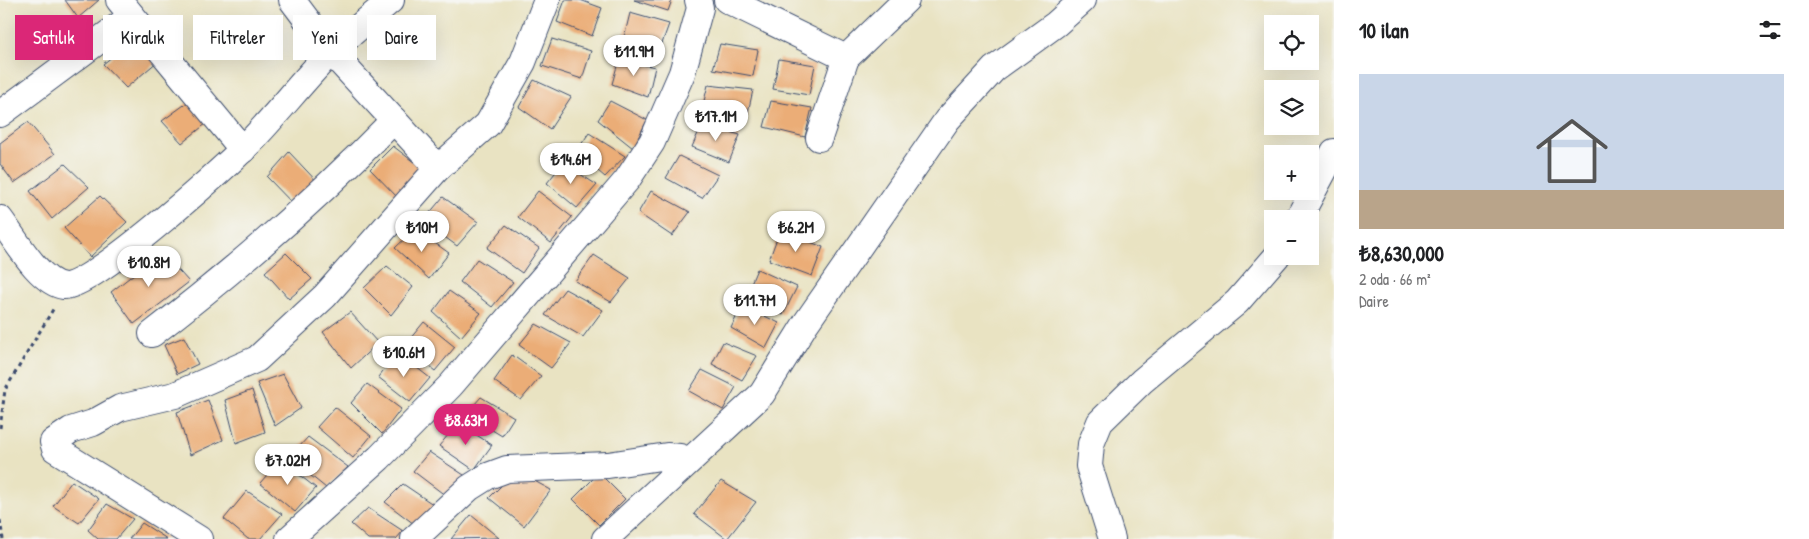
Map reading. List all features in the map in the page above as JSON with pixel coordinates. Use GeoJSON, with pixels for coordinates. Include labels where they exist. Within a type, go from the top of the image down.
{"type":"FeatureCollection","features":[{"type":"Feature","properties":{"kind":"street"},"geometry":{"type":"LineString","coordinates":[[292,0],[303,15]]}},
{"type":"Feature","properties":{"kind":"street"},"geometry":{"type":"LineString","coordinates":[[357,29],[391,0]]}},
{"type":"Feature","properties":{"kind":"street"},"geometry":{"type":"LineString","coordinates":[[199,539],[55,449],[54,442],[71,430],[93,423],[120,408],[175,395],[257,359],[325,296],[438,168],[488,124],[523,62],[547,0]]}},
{"type":"Feature","properties":{"kind":"street"},"geometry":{"type":"LineString","coordinates":[[289,539],[379,458],[451,386],[627,180],[652,142],[682,73],[700,8],[698,0]]}},
{"type":"Feature","properties":{"kind":"street"},"geometry":{"type":"LineString","coordinates":[[727,0],[846,58]]}},
{"type":"Feature","properties":{"kind":"street"},"geometry":{"type":"LineString","coordinates":[[819,138],[846,58],[906,0]]}},
{"type":"Feature","properties":{"kind":"street"},"geometry":{"type":"LineString","coordinates":[[605,539],[762,394],[806,323],[895,198],[947,120],[994,69],[1056,24],[1083,0]]}},
{"type":"Feature","properties":{"kind":"street"},"geometry":{"type":"LineString","coordinates":[[0,114],[126,8],[243,150]]}},
{"type":"Feature","properties":{"kind":"street"},"geometry":{"type":"LineString","coordinates":[[0,219],[42,273],[55,283],[65,286],[82,282],[117,258],[243,150],[324,60]]}},
{"type":"Feature","properties":{"kind":"street"},"geometry":{"type":"LineString","coordinates":[[338,60],[438,168]]}},
{"type":"Feature","properties":{"kind":"street"},"geometry":{"type":"LineString","coordinates":[[152,334],[252,254],[296,216],[340,176],[394,120]]}},
{"type":"Feature","properties":{"kind":"street"},"geometry":{"type":"LineString","coordinates":[[1303,210],[1334,152]]}},
{"type":"Feature","properties":{"kind":"street"},"geometry":{"type":"LineString","coordinates":[[1112,539],[1089,466],[1091,444],[1100,422],[1142,381],[1237,302],[1269,265]]}},
{"type":"Feature","properties":{"kind":"street"},"geometry":{"type":"LineString","coordinates":[[414,539],[469,488],[488,476],[507,469],[608,465],[667,456],[680,457],[688,461]]}},
{"type":"Feature","properties":{"kind":"path"},"geometry":{"type":"LineString","coordinates":[[0,428],[5,390],[57,302]]}},
{"type":"Feature","properties":{"kind":"path"},"geometry":{"type":"LineString","coordinates":[[0,520],[3,539]]}},
{"type":"Feature","properties":{"kind":"building"},"geometry":{"type":"Polygon","coordinates":[[[65,0],[99,0],[82,15],[76,15],[65,0]]]}},
{"type":"Feature","properties":{"kind":"building"},"geometry":{"type":"Polygon","coordinates":[[[565,0],[580,0],[602,8],[592,36],[557,22],[565,0]]]}},
{"type":"Feature","properties":{"kind":"building"},"geometry":{"type":"Polygon","coordinates":[[[634,0],[672,0],[668,11],[634,0]]]}},
{"type":"Feature","properties":{"kind":"building"},"geometry":{"type":"Polygon","coordinates":[[[630,13],[669,24],[659,52],[623,42],[630,13]]]}},
{"type":"Feature","properties":{"kind":"building"},"geometry":{"type":"Polygon","coordinates":[[[552,39],[591,51],[582,79],[542,66],[552,39]]]}},
{"type":"Feature","properties":{"kind":"building"},"geometry":{"type":"Polygon","coordinates":[[[720,44],[758,50],[753,76],[713,69],[720,44]]]}},
{"type":"Feature","properties":{"kind":"building"},"geometry":{"type":"Polygon","coordinates":[[[619,59],[655,67],[648,97],[612,84],[619,59]]]}},
{"type":"Feature","properties":{"kind":"building"},"geometry":{"type":"Polygon","coordinates":[[[779,59],[815,65],[809,95],[773,89],[779,59]]]}},
{"type":"Feature","properties":{"kind":"building"},"geometry":{"type":"Polygon","coordinates":[[[108,60],[158,61],[126,88],[103,64],[108,60]]]}},
{"type":"Feature","properties":{"kind":"building"},"geometry":{"type":"Polygon","coordinates":[[[534,80],[571,97],[550,129],[519,107],[534,80]]]}},
{"type":"Feature","properties":{"kind":"building"},"geometry":{"type":"Polygon","coordinates":[[[708,85],[753,90],[747,117],[702,109],[708,85]]]}},
{"type":"Feature","properties":{"kind":"building"},"geometry":{"type":"Polygon","coordinates":[[[191,100],[212,119],[182,143],[162,121],[191,100]]]}},
{"type":"Feature","properties":{"kind":"building"},"geometry":{"type":"Polygon","coordinates":[[[610,101],[647,120],[633,148],[598,120],[610,101]]]}},
{"type":"Feature","properties":{"kind":"building"},"geometry":{"type":"Polygon","coordinates":[[[771,101],[812,108],[805,137],[764,127],[771,101]]]}},
{"type":"Feature","properties":{"kind":"building"},"geometry":{"type":"Polygon","coordinates":[[[28,122],[55,154],[14,183],[0,164],[0,143],[28,122]]]}},
{"type":"Feature","properties":{"kind":"building"},"geometry":{"type":"Polygon","coordinates":[[[702,124],[740,135],[729,162],[692,147],[702,124]]]}},
{"type":"Feature","properties":{"kind":"building"},"geometry":{"type":"Polygon","coordinates":[[[589,133],[625,156],[605,177],[576,152],[589,133]]]}},
{"type":"Feature","properties":{"kind":"building"},"geometry":{"type":"Polygon","coordinates":[[[393,146],[424,170],[400,200],[370,169],[393,146]]]}},
{"type":"Feature","properties":{"kind":"building"},"geometry":{"type":"Polygon","coordinates":[[[289,152],[321,186],[296,207],[267,177],[289,152]]]}},
{"type":"Feature","properties":{"kind":"building"},"geometry":{"type":"Polygon","coordinates":[[[679,156],[718,175],[702,198],[666,178],[679,156]]]}},
{"type":"Feature","properties":{"kind":"building"},"geometry":{"type":"Polygon","coordinates":[[[563,163],[597,185],[577,208],[547,183],[563,163]]]}},
{"type":"Feature","properties":{"kind":"building"},"geometry":{"type":"Polygon","coordinates":[[[65,164],[89,187],[52,219],[30,191],[65,164]]]}},
{"type":"Feature","properties":{"kind":"building"},"geometry":{"type":"Polygon","coordinates":[[[538,191],[572,217],[551,243],[518,217],[538,191]]]}},
{"type":"Feature","properties":{"kind":"building"},"geometry":{"type":"Polygon","coordinates":[[[651,191],[690,212],[672,236],[638,213],[651,191]]]}},
{"type":"Feature","properties":{"kind":"building"},"geometry":{"type":"Polygon","coordinates":[[[100,196],[127,222],[90,257],[64,228],[100,196]]]}},
{"type":"Feature","properties":{"kind":"building"},"geometry":{"type":"Polygon","coordinates":[[[443,197],[478,222],[457,246],[423,221],[443,197]]]}},
{"type":"Feature","properties":{"kind":"building"},"geometry":{"type":"Polygon","coordinates":[[[506,225],[539,248],[522,273],[487,248],[506,225]]]}},
{"type":"Feature","properties":{"kind":"building"},"geometry":{"type":"Polygon","coordinates":[[[415,229],[449,253],[429,279],[395,248],[415,229]]]}},
{"type":"Feature","properties":{"kind":"building"},"geometry":{"type":"Polygon","coordinates":[[[780,230],[823,247],[812,276],[769,260],[780,230]]]}},
{"type":"Feature","properties":{"kind":"building"},"geometry":{"type":"Polygon","coordinates":[[[162,252],[189,282],[134,324],[111,292],[162,252]]]}},
{"type":"Feature","properties":{"kind":"building"},"geometry":{"type":"Polygon","coordinates":[[[286,253],[312,279],[289,299],[265,272],[286,253]]]}},
{"type":"Feature","properties":{"kind":"building"},"geometry":{"type":"Polygon","coordinates":[[[594,255],[630,278],[611,302],[575,281],[594,255]]]}},
{"type":"Feature","properties":{"kind":"building"},"geometry":{"type":"Polygon","coordinates":[[[477,259],[513,282],[492,307],[460,282],[477,259]]]}},
{"type":"Feature","properties":{"kind":"building"},"geometry":{"type":"Polygon","coordinates":[[[387,266],[413,287],[391,315],[364,288],[387,266]]]}},
{"type":"Feature","properties":{"kind":"building"},"geometry":{"type":"Polygon","coordinates":[[[757,269],[797,287],[783,315],[746,295],[757,269]]]}},
{"type":"Feature","properties":{"kind":"building"},"geometry":{"type":"Polygon","coordinates":[[[565,289],[603,310],[583,337],[545,315],[565,289]]]}},
{"type":"Feature","properties":{"kind":"building"},"geometry":{"type":"Polygon","coordinates":[[[449,291],[481,313],[461,337],[433,312],[449,291]]]}},
{"type":"Feature","properties":{"kind":"building"},"geometry":{"type":"Polygon","coordinates":[[[742,305],[779,323],[766,348],[731,328],[742,305]]]}},
{"type":"Feature","properties":{"kind":"building"},"geometry":{"type":"Polygon","coordinates":[[[350,312],[378,343],[351,368],[323,332],[350,312]]]}},
{"type":"Feature","properties":{"kind":"building"},"geometry":{"type":"Polygon","coordinates":[[[424,322],[455,347],[435,371],[404,346],[424,322]]]}},
{"type":"Feature","properties":{"kind":"building"},"geometry":{"type":"Polygon","coordinates":[[[536,324],[571,343],[551,368],[519,345],[536,324]]]}},
{"type":"Feature","properties":{"kind":"building"},"geometry":{"type":"Polygon","coordinates":[[[184,337],[198,364],[177,374],[164,345],[184,337]]]}},
{"type":"Feature","properties":{"kind":"building"},"geometry":{"type":"Polygon","coordinates":[[[723,342],[757,356],[742,380],[712,364],[723,342]]]}},
{"type":"Feature","properties":{"kind":"building"},"geometry":{"type":"Polygon","coordinates":[[[398,353],[430,378],[410,402],[378,377],[398,353]]]}},
{"type":"Feature","properties":{"kind":"building"},"geometry":{"type":"Polygon","coordinates":[[[512,355],[541,376],[521,400],[494,381],[512,355]]]}},
{"type":"Feature","properties":{"kind":"building"},"geometry":{"type":"Polygon","coordinates":[[[702,370],[736,387],[723,410],[689,391],[702,370]]]}},
{"type":"Feature","properties":{"kind":"building"},"geometry":{"type":"Polygon","coordinates":[[[283,374],[301,408],[275,426],[257,383],[283,374]]]}},
{"type":"Feature","properties":{"kind":"building"},"geometry":{"type":"Polygon","coordinates":[[[367,384],[401,409],[382,434],[351,403],[367,384]]]}},
{"type":"Feature","properties":{"kind":"building"},"geometry":{"type":"Polygon","coordinates":[[[252,390],[265,432],[236,443],[225,400],[252,390]]]}},
{"type":"Feature","properties":{"kind":"building"},"geometry":{"type":"Polygon","coordinates":[[[481,397],[514,417],[502,436],[466,414],[481,397]]]}},
{"type":"Feature","properties":{"kind":"building"},"geometry":{"type":"Polygon","coordinates":[[[208,400],[223,440],[190,455],[177,412],[208,400]]]}},
{"type":"Feature","properties":{"kind":"building"},"geometry":{"type":"Polygon","coordinates":[[[335,407],[371,436],[353,458],[317,427],[335,407]]]}},
{"type":"Feature","properties":{"kind":"building"},"geometry":{"type":"Polygon","coordinates":[[[458,423],[492,445],[474,470],[439,446],[458,423]]]}},
{"type":"Feature","properties":{"kind":"building"},"geometry":{"type":"Polygon","coordinates":[[[308,437],[348,467],[326,488],[289,458],[308,437]]]}},
{"type":"Feature","properties":{"kind":"building"},"geometry":{"type":"Polygon","coordinates":[[[429,452],[467,477],[450,499],[413,471],[429,452]]]}},
{"type":"Feature","properties":{"kind":"building"},"geometry":{"type":"Polygon","coordinates":[[[280,460],[316,488],[295,512],[260,483],[280,460]]]}},
{"type":"Feature","properties":{"kind":"building"},"geometry":{"type":"Polygon","coordinates":[[[516,471],[551,490],[524,526],[489,498],[516,471]]]}},
{"type":"Feature","properties":{"kind":"building"},"geometry":{"type":"Polygon","coordinates":[[[599,473],[625,499],[599,525],[573,499],[599,473]]]}},
{"type":"Feature","properties":{"kind":"building"},"geometry":{"type":"Polygon","coordinates":[[[72,481],[99,499],[79,523],[53,506],[72,481]]]}},
{"type":"Feature","properties":{"kind":"building"},"geometry":{"type":"Polygon","coordinates":[[[721,481],[756,502],[727,539],[694,514],[721,481]]]}},
{"type":"Feature","properties":{"kind":"building"},"geometry":{"type":"Polygon","coordinates":[[[403,484],[440,509],[422,530],[385,502],[403,484]]]}},
{"type":"Feature","properties":{"kind":"building"},"geometry":{"type":"Polygon","coordinates":[[[247,491],[282,514],[260,539],[248,539],[224,519],[247,491]]]}},
{"type":"Feature","properties":{"kind":"building"},"geometry":{"type":"Polygon","coordinates":[[[107,504],[133,519],[116,539],[98,539],[88,530],[107,504]]]}},
{"type":"Feature","properties":{"kind":"building"},"geometry":{"type":"Polygon","coordinates":[[[368,508],[403,531],[396,539],[368,539],[351,524],[368,508]]]}},
{"type":"Feature","properties":{"kind":"building"},"geometry":{"type":"Polygon","coordinates":[[[471,515],[499,538],[451,539],[471,515]]]}},
{"type":"Feature","properties":{"kind":"building"},"geometry":{"type":"Polygon","coordinates":[[[142,523],[167,539],[129,539],[142,523]]]}}]}
